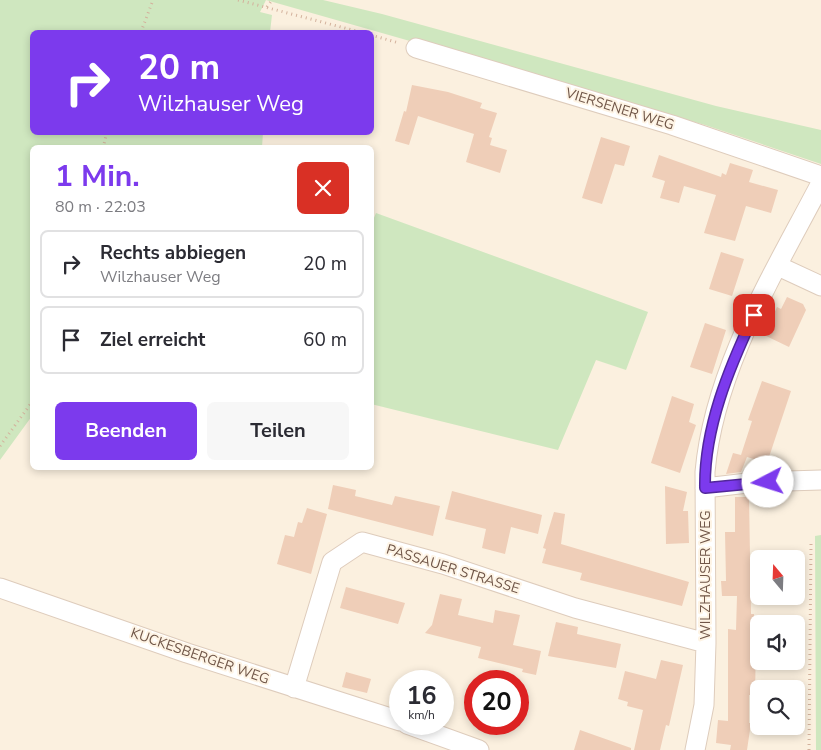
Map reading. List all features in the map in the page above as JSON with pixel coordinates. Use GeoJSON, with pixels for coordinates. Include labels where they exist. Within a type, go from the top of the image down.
{"type":"FeatureCollection","features":[{"type":"Feature","properties":{"kind":"street","name":"VIERSENER WEG"},"geometry":{"type":"LineString","coordinates":[[416,48],[672,125],[821,176]]}},
{"type":"Feature","properties":{"kind":"street","name":"WILZHAUSER WEG"},"geometry":{"type":"LineString","coordinates":[[695,750],[704,705],[706,643],[705,488],[707,449],[716,414],[746,331],[821,184]]}},
{"type":"Feature","properties":{"kind":"street"},"geometry":{"type":"LineString","coordinates":[[778,266],[821,286]]}},
{"type":"Feature","properties":{"kind":"street"},"geometry":{"type":"LineString","coordinates":[[705,488],[764,482],[821,480]]}},
{"type":"Feature","properties":{"kind":"street","name":"PASSAUER STRASSE"},"geometry":{"type":"LineString","coordinates":[[294,688],[332,562],[362,542],[443,564],[575,608],[706,643]]}},
{"type":"Feature","properties":{"kind":"street","name":"KUCKESBERGER WEG"},"geometry":{"type":"LineString","coordinates":[[0,588],[389,718]]}},
{"type":"Feature","properties":{"kind":"street"},"geometry":{"type":"LineString","coordinates":[[437,735],[479,750]]}},
{"type":"Feature","properties":{"kind":"path"},"geometry":{"type":"LineString","coordinates":[[142,30],[153,0]]}},
{"type":"Feature","properties":{"kind":"path"},"geometry":{"type":"LineString","coordinates":[[238,0],[353,30]]}},
{"type":"Feature","properties":{"kind":"path"},"geometry":{"type":"LineString","coordinates":[[267,7],[272,0]]}},
{"type":"Feature","properties":{"kind":"path"},"geometry":{"type":"LineString","coordinates":[[374,37],[416,48]]}},
{"type":"Feature","properties":{"kind":"path"},"geometry":{"type":"LineString","coordinates":[[0,446],[30,405]]}},
{"type":"Feature","properties":{"kind":"path"},"geometry":{"type":"LineString","coordinates":[[809,750],[812,544]]}},
{"type":"Feature","properties":{"kind":"green space"},"geometry":{"type":"Polygon","coordinates":[[[0,0],[266,0],[260,12],[272,15],[270,30],[30,30],[30,135],[263,135],[262,145],[30,145],[30,419],[0,460],[0,0]]]}},
{"type":"Feature","properties":{"kind":"green space"},"geometry":{"type":"Polygon","coordinates":[[[266,0],[323,0],[382,14],[716,106],[821,130],[821,164],[705,125],[266,0]]]}},
{"type":"Feature","properties":{"kind":"green space"},"geometry":{"type":"Polygon","coordinates":[[[376,213],[648,312],[626,370],[596,360],[558,450],[374,405],[374,218],[376,213]]]}},
{"type":"Feature","properties":{"kind":"green space"},"geometry":{"type":"Polygon","coordinates":[[[821,535],[821,750],[816,750],[815,536],[821,535]]]}},
{"type":"Feature","properties":{"kind":"building"},"geometry":{"type":"Polygon","coordinates":[[[412,85],[448,92],[482,103],[480,108],[497,113],[489,137],[492,138],[490,145],[507,150],[500,173],[466,162],[474,134],[418,116],[409,145],[395,141],[404,111],[406,112],[412,85]]]}},
{"type":"Feature","properties":{"kind":"building"},"geometry":{"type":"Polygon","coordinates":[[[601,137],[630,146],[624,166],[615,164],[602,204],[582,198],[601,137]]]}},
{"type":"Feature","properties":{"kind":"building"},"geometry":{"type":"Polygon","coordinates":[[[659,155],[721,177],[722,173],[726,175],[730,163],[753,170],[749,182],[778,190],[771,213],[746,206],[735,241],[704,233],[716,195],[684,186],[679,203],[660,198],[665,181],[652,177],[659,155]]]}},
{"type":"Feature","properties":{"kind":"building"},"geometry":{"type":"Polygon","coordinates":[[[721,252],[744,259],[732,296],[709,289],[721,252]]]}},
{"type":"Feature","properties":{"kind":"building"},"geometry":{"type":"Polygon","coordinates":[[[787,297],[803,304],[806,310],[789,347],[764,335],[777,307],[781,309],[787,297]]]}},
{"type":"Feature","properties":{"kind":"building"},"geometry":{"type":"Polygon","coordinates":[[[705,323],[726,330],[712,374],[690,367],[705,323]]]}},
{"type":"Feature","properties":{"kind":"building"},"geometry":{"type":"Polygon","coordinates":[[[762,381],[791,391],[767,463],[747,457],[741,472],[726,474],[733,453],[741,455],[752,421],[748,420],[762,381]]]}},
{"type":"Feature","properties":{"kind":"building"},"geometry":{"type":"Polygon","coordinates":[[[672,396],[694,404],[689,422],[696,425],[680,473],[651,463],[672,396]]]}},
{"type":"Feature","properties":{"kind":"building"},"geometry":{"type":"Polygon","coordinates":[[[333,485],[356,490],[355,496],[392,505],[395,496],[440,506],[433,536],[328,509],[333,485]]]}},
{"type":"Feature","properties":{"kind":"building"},"geometry":{"type":"Polygon","coordinates":[[[665,486],[687,492],[683,511],[688,511],[689,543],[666,544],[665,486]]]}},
{"type":"Feature","properties":{"kind":"building"},"geometry":{"type":"Polygon","coordinates":[[[452,491],[542,515],[538,534],[511,527],[505,554],[482,548],[486,529],[445,519],[452,491]]]}},
{"type":"Feature","properties":{"kind":"building"},"geometry":{"type":"Polygon","coordinates":[[[735,497],[749,497],[750,605],[751,614],[754,614],[750,615],[750,670],[755,670],[755,680],[750,680],[750,730],[747,750],[730,750],[731,745],[716,743],[718,720],[728,721],[728,629],[736,630],[737,596],[722,596],[721,581],[726,581],[725,532],[735,532],[735,497]]]}},
{"type":"Feature","properties":{"kind":"building"},"geometry":{"type":"Polygon","coordinates":[[[307,508],[327,514],[311,574],[277,564],[285,535],[294,537],[298,522],[302,523],[307,508]]]}},
{"type":"Feature","properties":{"kind":"building"},"geometry":{"type":"Polygon","coordinates":[[[554,512],[565,514],[561,544],[689,582],[682,606],[580,580],[582,573],[542,563],[546,549],[543,548],[554,512]]]}},
{"type":"Feature","properties":{"kind":"building"},"geometry":{"type":"Polygon","coordinates":[[[346,587],[405,603],[398,624],[340,608],[346,587]]]}},
{"type":"Feature","properties":{"kind":"building"},"geometry":{"type":"Polygon","coordinates":[[[440,594],[462,599],[458,615],[493,623],[495,610],[520,615],[513,645],[541,651],[536,675],[529,674],[529,670],[478,658],[481,647],[425,633],[432,625],[440,594]]]}},
{"type":"Feature","properties":{"kind":"building"},"geometry":{"type":"Polygon","coordinates":[[[556,622],[578,627],[577,634],[621,644],[616,668],[548,656],[556,622]]]}},
{"type":"Feature","properties":{"kind":"building"},"geometry":{"type":"Polygon","coordinates":[[[661,660],[683,665],[669,726],[666,725],[660,750],[634,750],[643,710],[627,706],[628,702],[618,699],[625,671],[656,679],[661,660]]]}},
{"type":"Feature","properties":{"kind":"building"},"geometry":{"type":"Polygon","coordinates":[[[346,672],[371,679],[367,693],[342,687],[346,672]]]}},
{"type":"Feature","properties":{"kind":"building"},"geometry":{"type":"Polygon","coordinates":[[[580,730],[631,748],[631,750],[574,750],[580,730]]]}},
{"type":"Feature","properties":{"kind":"route"},"geometry":{"type":"LineString","coordinates":[[754,315],[732,366],[716,414],[707,449],[705,488],[768,482]]}}]}
